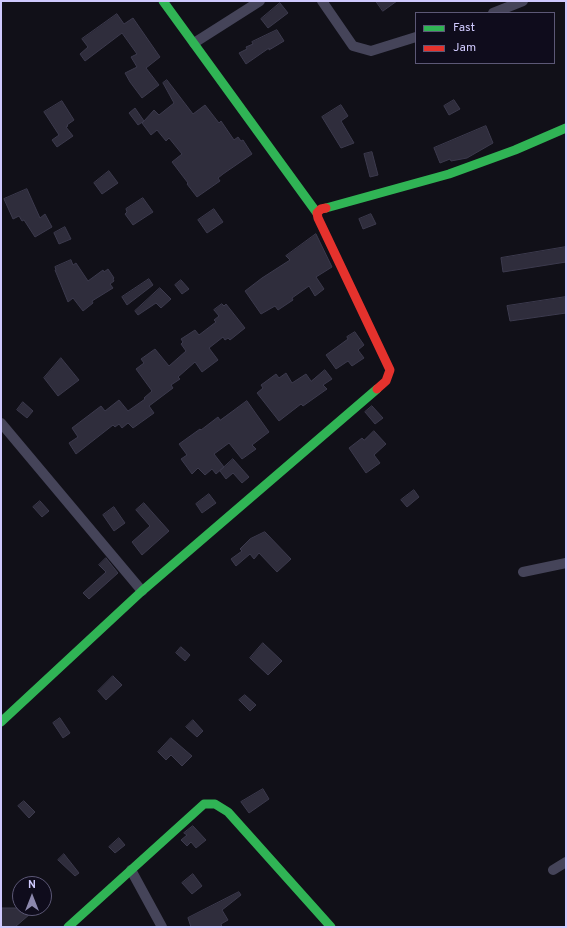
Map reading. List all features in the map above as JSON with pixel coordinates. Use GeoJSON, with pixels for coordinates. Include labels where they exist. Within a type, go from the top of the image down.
{"type":"FeatureCollection","features":[{"type":"Feature","properties":{"kind":"street"},"geometry":{"type":"LineString","coordinates":[[1,722],[142,591],[386,381],[390,370],[318,218],[317,213],[163,1]]}},
{"type":"Feature","properties":{"kind":"street"},"geometry":{"type":"LineString","coordinates":[[194,43],[260,1]]}},
{"type":"Feature","properties":{"kind":"street"},"geometry":{"type":"LineString","coordinates":[[322,1],[353,46],[372,51],[415,37]]}},
{"type":"Feature","properties":{"kind":"street"},"geometry":{"type":"LineString","coordinates":[[496,12],[523,1]]}},
{"type":"Feature","properties":{"kind":"street"},"geometry":{"type":"LineString","coordinates":[[317,213],[321,209],[449,174],[515,150],[566,128]]}},
{"type":"Feature","properties":{"kind":"street"},"geometry":{"type":"LineString","coordinates":[[1,423],[142,591]]}},
{"type":"Feature","properties":{"kind":"street"},"geometry":{"type":"LineString","coordinates":[[522,572],[566,563]]}},
{"type":"Feature","properties":{"kind":"street"},"geometry":{"type":"LineString","coordinates":[[68,927],[204,804],[215,804],[228,812],[331,927]]}},
{"type":"Feature","properties":{"kind":"street"},"geometry":{"type":"LineString","coordinates":[[553,870],[566,862]]}},
{"type":"Feature","properties":{"kind":"street"},"geometry":{"type":"LineString","coordinates":[[131,870],[162,927]]}},
{"type":"Feature","properties":{"kind":"building"},"geometry":{"type":"Polygon","coordinates":[[[376,1],[397,1],[383,11],[376,1]]]}},
{"type":"Feature","properties":{"kind":"building"},"geometry":{"type":"Polygon","coordinates":[[[280,3],[288,13],[268,28],[261,19],[280,3]]]}},
{"type":"Feature","properties":{"kind":"building"},"geometry":{"type":"Polygon","coordinates":[[[117,14],[124,24],[133,18],[160,57],[146,68],[159,85],[142,98],[125,73],[137,67],[131,57],[137,54],[122,33],[85,61],[80,54],[88,47],[82,39],[117,14]]]}},
{"type":"Feature","properties":{"kind":"building"},"geometry":{"type":"Polygon","coordinates":[[[277,30],[284,41],[269,50],[269,48],[246,64],[239,53],[247,49],[246,47],[253,44],[252,42],[277,30]]]}},
{"type":"Feature","properties":{"kind":"building"},"geometry":{"type":"Polygon","coordinates":[[[167,80],[193,114],[205,105],[219,123],[221,121],[234,140],[238,137],[241,141],[243,140],[252,154],[223,174],[218,178],[220,181],[197,197],[172,162],[182,154],[169,138],[166,141],[157,130],[151,135],[142,123],[154,110],[159,115],[174,103],[163,83],[167,80]]]}},
{"type":"Feature","properties":{"kind":"building"},"geometry":{"type":"Polygon","coordinates":[[[454,100],[460,109],[449,115],[444,106],[454,100]]]}},
{"type":"Feature","properties":{"kind":"building"},"geometry":{"type":"Polygon","coordinates":[[[62,101],[74,120],[66,127],[73,136],[57,147],[52,140],[59,135],[44,112],[62,101]]]}},
{"type":"Feature","properties":{"kind":"building"},"geometry":{"type":"Polygon","coordinates":[[[341,105],[348,116],[341,121],[354,143],[341,148],[322,117],[341,105]]]}},
{"type":"Feature","properties":{"kind":"building"},"geometry":{"type":"Polygon","coordinates":[[[135,108],[144,121],[138,125],[129,113],[135,108]]]}},
{"type":"Feature","properties":{"kind":"building"},"geometry":{"type":"Polygon","coordinates":[[[486,126],[493,143],[467,158],[451,161],[450,159],[440,163],[434,148],[486,126]]]}},
{"type":"Feature","properties":{"kind":"building"},"geometry":{"type":"Polygon","coordinates":[[[372,152],[378,175],[370,177],[364,154],[372,152]]]}},
{"type":"Feature","properties":{"kind":"building"},"geometry":{"type":"Polygon","coordinates":[[[109,171],[118,183],[102,194],[94,183],[109,171]]]}},
{"type":"Feature","properties":{"kind":"building"},"geometry":{"type":"Polygon","coordinates":[[[27,189],[40,218],[45,214],[52,227],[35,237],[24,220],[22,221],[19,216],[13,219],[4,199],[27,189]]]}},
{"type":"Feature","properties":{"kind":"building"},"geometry":{"type":"Polygon","coordinates":[[[143,198],[153,212],[133,225],[125,214],[127,212],[126,209],[143,198]]]}},
{"type":"Feature","properties":{"kind":"building"},"geometry":{"type":"Polygon","coordinates":[[[214,209],[223,222],[207,233],[198,220],[214,209]]]}},
{"type":"Feature","properties":{"kind":"building"},"geometry":{"type":"Polygon","coordinates":[[[371,214],[376,224],[363,229],[359,219],[371,214]]]}},
{"type":"Feature","properties":{"kind":"building"},"geometry":{"type":"Polygon","coordinates":[[[65,227],[71,239],[59,244],[54,233],[65,227]]]}},
{"type":"Feature","properties":{"kind":"building"},"geometry":{"type":"Polygon","coordinates":[[[316,234],[332,267],[316,277],[324,289],[315,296],[309,286],[292,298],[293,300],[278,310],[275,306],[261,314],[245,291],[290,260],[286,256],[316,234]]]}},
{"type":"Feature","properties":{"kind":"building"},"geometry":{"type":"Polygon","coordinates":[[[566,247],[566,262],[503,272],[501,258],[566,247]]]}},
{"type":"Feature","properties":{"kind":"building"},"geometry":{"type":"Polygon","coordinates":[[[71,260],[73,265],[76,263],[88,281],[103,270],[104,272],[108,269],[114,278],[114,281],[110,284],[113,288],[92,301],[93,303],[83,311],[73,298],[68,302],[55,270],[55,267],[71,260]]]}},
{"type":"Feature","properties":{"kind":"building"},"geometry":{"type":"Polygon","coordinates":[[[149,279],[153,285],[127,305],[122,297],[149,279]]]}},
{"type":"Feature","properties":{"kind":"building"},"geometry":{"type":"Polygon","coordinates":[[[181,280],[189,289],[182,294],[175,285],[181,280]]]}},
{"type":"Feature","properties":{"kind":"building"},"geometry":{"type":"Polygon","coordinates":[[[160,288],[171,299],[161,308],[156,303],[138,315],[135,311],[160,288]]]}},
{"type":"Feature","properties":{"kind":"building"},"geometry":{"type":"Polygon","coordinates":[[[566,297],[566,313],[510,321],[507,306],[566,297]]]}},
{"type":"Feature","properties":{"kind":"building"},"geometry":{"type":"Polygon","coordinates":[[[222,304],[224,306],[226,304],[245,328],[230,340],[228,338],[225,340],[223,337],[209,348],[218,360],[202,372],[195,362],[178,377],[180,379],[171,385],[173,388],[149,406],[154,413],[133,428],[128,423],[122,428],[119,424],[115,427],[113,425],[76,454],[69,443],[78,437],[72,428],[101,406],[105,411],[119,400],[128,411],[145,399],[144,398],[152,391],[136,369],[144,363],[141,359],[155,349],[169,366],[186,351],[181,344],[183,342],[181,339],[195,330],[199,335],[216,322],[214,320],[219,316],[214,310],[222,304]]]}},
{"type":"Feature","properties":{"kind":"building"},"geometry":{"type":"Polygon","coordinates":[[[355,332],[364,345],[358,350],[364,358],[352,366],[348,361],[336,369],[326,355],[355,332]]]}},
{"type":"Feature","properties":{"kind":"building"},"geometry":{"type":"Polygon","coordinates":[[[61,358],[79,380],[58,396],[44,378],[61,358]]]}},
{"type":"Feature","properties":{"kind":"building"},"geometry":{"type":"Polygon","coordinates":[[[325,370],[332,379],[323,385],[327,389],[303,406],[301,404],[279,421],[257,393],[263,388],[261,385],[276,374],[279,378],[286,373],[292,383],[306,374],[311,381],[325,370]]]}},
{"type":"Feature","properties":{"kind":"building"},"geometry":{"type":"Polygon","coordinates":[[[247,401],[269,432],[252,445],[256,449],[242,459],[229,443],[214,454],[224,467],[216,474],[212,469],[205,475],[198,468],[192,474],[181,459],[187,455],[179,444],[218,417],[220,420],[247,401]]]}},
{"type":"Feature","properties":{"kind":"building"},"geometry":{"type":"Polygon","coordinates":[[[23,402],[33,411],[27,418],[17,410],[23,402]]]}},
{"type":"Feature","properties":{"kind":"building"},"geometry":{"type":"Polygon","coordinates":[[[372,406],[383,418],[375,424],[365,412],[372,406]]]}},
{"type":"Feature","properties":{"kind":"building"},"geometry":{"type":"Polygon","coordinates":[[[374,431],[386,444],[374,455],[380,463],[366,473],[349,448],[362,438],[364,440],[374,431]]]}},
{"type":"Feature","properties":{"kind":"building"},"geometry":{"type":"Polygon","coordinates":[[[233,459],[249,477],[242,483],[233,473],[226,479],[220,471],[233,459]]]}},
{"type":"Feature","properties":{"kind":"building"},"geometry":{"type":"Polygon","coordinates":[[[414,490],[419,497],[407,507],[401,500],[414,490]]]}},
{"type":"Feature","properties":{"kind":"building"},"geometry":{"type":"Polygon","coordinates":[[[209,494],[216,503],[202,513],[196,504],[209,494]]]}},
{"type":"Feature","properties":{"kind":"building"},"geometry":{"type":"Polygon","coordinates":[[[40,501],[49,511],[42,517],[33,507],[40,501]]]}},
{"type":"Feature","properties":{"kind":"building"},"geometry":{"type":"Polygon","coordinates":[[[144,503],[169,531],[142,555],[132,542],[150,526],[136,510],[144,503]]]}},
{"type":"Feature","properties":{"kind":"building"},"geometry":{"type":"Polygon","coordinates":[[[114,507],[125,523],[114,531],[103,515],[114,507]]]}},
{"type":"Feature","properties":{"kind":"building"},"geometry":{"type":"Polygon","coordinates":[[[265,532],[291,559],[277,572],[259,553],[254,559],[250,554],[236,566],[231,559],[242,551],[240,549],[250,539],[265,532]]]}},
{"type":"Feature","properties":{"kind":"building"},"geometry":{"type":"Polygon","coordinates":[[[106,558],[118,573],[89,599],[83,593],[106,572],[99,565],[106,558]]]}},
{"type":"Feature","properties":{"kind":"building"},"geometry":{"type":"Polygon","coordinates":[[[263,643],[282,661],[268,675],[250,658],[263,643]]]}},
{"type":"Feature","properties":{"kind":"building"},"geometry":{"type":"Polygon","coordinates":[[[181,647],[190,655],[185,661],[176,653],[181,647]]]}},
{"type":"Feature","properties":{"kind":"building"},"geometry":{"type":"Polygon","coordinates":[[[113,676],[122,685],[106,700],[98,691],[113,676]]]}},
{"type":"Feature","properties":{"kind":"building"},"geometry":{"type":"Polygon","coordinates":[[[245,695],[256,705],[250,711],[239,700],[245,695]]]}},
{"type":"Feature","properties":{"kind":"building"},"geometry":{"type":"Polygon","coordinates":[[[60,718],[70,733],[63,738],[53,723],[60,718]]]}},
{"type":"Feature","properties":{"kind":"building"},"geometry":{"type":"Polygon","coordinates":[[[193,720],[203,731],[197,737],[186,727],[193,720]]]}},
{"type":"Feature","properties":{"kind":"building"},"geometry":{"type":"Polygon","coordinates":[[[171,738],[192,756],[182,766],[171,755],[166,760],[158,752],[171,738]]]}},
{"type":"Feature","properties":{"kind":"building"},"geometry":{"type":"Polygon","coordinates":[[[263,789],[269,799],[249,813],[241,802],[263,789]]]}},
{"type":"Feature","properties":{"kind":"building"},"geometry":{"type":"Polygon","coordinates":[[[24,801],[35,812],[29,818],[18,806],[24,801]]]}},
{"type":"Feature","properties":{"kind":"building"},"geometry":{"type":"Polygon","coordinates":[[[193,826],[206,840],[196,848],[191,842],[187,846],[181,840],[187,835],[184,833],[193,826]]]}},
{"type":"Feature","properties":{"kind":"building"},"geometry":{"type":"Polygon","coordinates":[[[119,838],[125,845],[115,853],[109,847],[119,838]]]}},
{"type":"Feature","properties":{"kind":"building"},"geometry":{"type":"Polygon","coordinates":[[[64,854],[79,873],[75,876],[58,860],[64,854]]]}},
{"type":"Feature","properties":{"kind":"building"},"geometry":{"type":"Polygon","coordinates":[[[193,874],[202,886],[192,894],[182,883],[193,874]]]}},
{"type":"Feature","properties":{"kind":"building"},"geometry":{"type":"Polygon","coordinates":[[[239,892],[241,895],[222,910],[228,920],[221,924],[222,927],[191,927],[188,918],[239,892]]]}},
{"type":"Feature","properties":{"kind":"building"},"geometry":{"type":"Polygon","coordinates":[[[1,908],[12,908],[12,916],[28,916],[15,927],[1,927],[1,908]]]}},
{"type":"Feature","properties":{"kind":"traffic: fast"},"geometry":{"type":"LineString","coordinates":[[163,1],[317,213]]}},
{"type":"Feature","properties":{"kind":"traffic: fast"},"geometry":{"type":"LineString","coordinates":[[326,208],[449,174],[515,150],[566,128]]}},
{"type":"Feature","properties":{"kind":"traffic: fast"},"geometry":{"type":"LineString","coordinates":[[1,722],[142,591],[377,389]]}},
{"type":"Feature","properties":{"kind":"traffic: fast"},"geometry":{"type":"LineString","coordinates":[[68,927],[204,804],[215,804],[228,812],[331,927]]}},
{"type":"Feature","properties":{"kind":"traffic: jam"},"geometry":{"type":"LineString","coordinates":[[326,208],[321,209],[317,213],[318,218],[390,370],[386,381],[377,389]]}}]}
